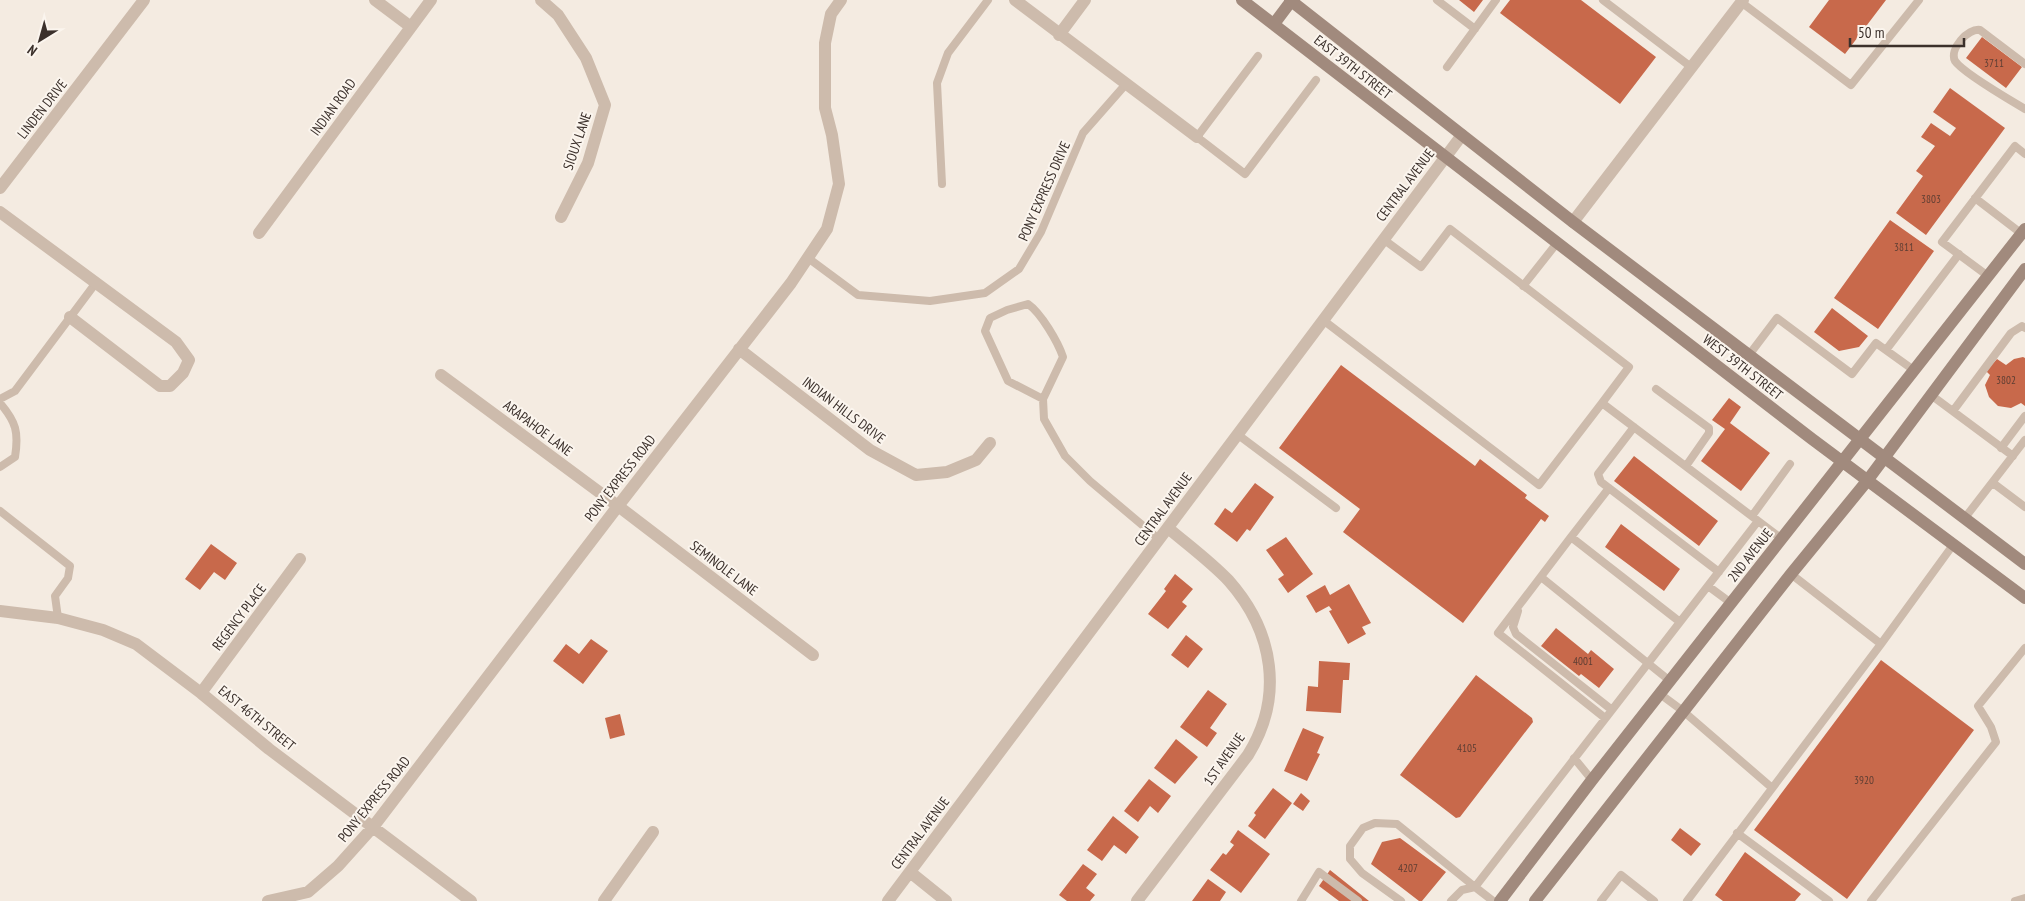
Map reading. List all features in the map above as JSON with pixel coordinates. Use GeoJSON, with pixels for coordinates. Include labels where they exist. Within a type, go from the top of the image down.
{"type":"FeatureCollection","features":[{"type":"Feature","properties":{"kind":"main road","name":"EAST 39TH STREET"},"geometry":{"type":"LineString","coordinates":[[1242,0],[1445,157]]}},
{"type":"Feature","properties":{"kind":"main road","name":"EAST 39TH STREET"},"geometry":{"type":"LineString","coordinates":[[1291,0],[1462,135]]}},
{"type":"Feature","properties":{"kind":"main road"},"geometry":{"type":"LineString","coordinates":[[1274,24],[1291,0]]}},
{"type":"Feature","properties":{"kind":"main road","name":"WEST 39TH STREET"},"geometry":{"type":"LineString","coordinates":[[1462,135],[1573,222],[2025,564]]}},
{"type":"Feature","properties":{"kind":"main road","name":"WEST 39TH STREET"},"geometry":{"type":"LineString","coordinates":[[1445,157],[1843,462],[2025,598]]}},
{"type":"Feature","properties":{"kind":"main road","name":"2ND AVENUE"},"geometry":{"type":"LineString","coordinates":[[1500,901],[1592,780],[1861,440],[2023,231]]}},
{"type":"Feature","properties":{"kind":"main road"},"geometry":{"type":"LineString","coordinates":[[1535,901],[1867,480],[2025,269]]}},
{"type":"Feature","properties":{"kind":"street","name":"LINDEN DRIVE"},"geometry":{"type":"LineString","coordinates":[[0,188],[144,0]]}},
{"type":"Feature","properties":{"kind":"street"},"geometry":{"type":"LineString","coordinates":[[375,0],[411,27]]}},
{"type":"Feature","properties":{"kind":"street","name":"INDIAN ROAD"},"geometry":{"type":"LineString","coordinates":[[259,233],[431,0]]}},
{"type":"Feature","properties":{"kind":"street","name":"SIOUX LANE"},"geometry":{"type":"LineString","coordinates":[[541,0],[558,16],[586,58],[605,105],[588,163],[561,217]]}},
{"type":"Feature","properties":{"kind":"street","name":"PONY EXPRESS ROAD"},"geometry":{"type":"LineString","coordinates":[[268,901],[308,892],[338,866],[373,827],[791,283],[808,258],[827,228],[839,184],[826,108],[826,43],[831,14],[842,0]]}},
{"type":"Feature","properties":{"kind":"street"},"geometry":{"type":"LineString","coordinates":[[1015,0],[1059,35],[1197,137]]}},
{"type":"Feature","properties":{"kind":"street"},"geometry":{"type":"LineString","coordinates":[[1059,35],[1085,0]]}},
{"type":"Feature","properties":{"kind":"street"},"geometry":{"type":"LineString","coordinates":[[1573,222],[1742,1]]}},
{"type":"Feature","properties":{"kind":"street","name":"CENTRAL AVENUE"},"geometry":{"type":"LineString","coordinates":[[888,901],[1160,540],[1236,434],[1462,135]]}},
{"type":"Feature","properties":{"kind":"street"},"geometry":{"type":"LineString","coordinates":[[0,212],[176,342],[189,360],[183,372],[170,386],[160,386],[70,317]]}},
{"type":"Feature","properties":{"kind":"street","name":"INDIAN HILLS DRIVE"},"geometry":{"type":"LineString","coordinates":[[739,349],[870,450],[916,475],[947,472],[976,460],[990,444]]}},
{"type":"Feature","properties":{"kind":"street","name":"ARAPAHOE LANE"},"geometry":{"type":"LineString","coordinates":[[441,375],[618,506]]}},
{"type":"Feature","properties":{"kind":"street","name":"SEMINOLE LANE"},"geometry":{"type":"LineString","coordinates":[[618,506],[813,654]]}},
{"type":"Feature","properties":{"kind":"street","name":"1ST AVENUE"},"geometry":{"type":"LineString","coordinates":[[1137,901],[1252,748],[1262,728],[1270,695],[1270,662],[1250,611],[1228,581],[1168,528]]}},
{"type":"Feature","properties":{"kind":"street","name":"REGENCY PLACE"},"geometry":{"type":"LineString","coordinates":[[201,692],[300,559]]}},
{"type":"Feature","properties":{"kind":"street","name":"EAST 46TH STREET"},"geometry":{"type":"LineString","coordinates":[[0,612],[58,618],[103,630],[136,644],[201,692],[269,749],[471,901]]}},
{"type":"Feature","properties":{"kind":"street"},"geometry":{"type":"LineString","coordinates":[[604,901],[654,832]]}},
{"type":"Feature","properties":{"kind":"street"},"geometry":{"type":"LineString","coordinates":[[910,872],[946,901]]}},
{"type":"Feature","properties":{"kind":"lane"},"geometry":{"type":"LineString","coordinates":[[942,184],[937,83],[948,53],[988,0]]}},
{"type":"Feature","properties":{"kind":"lane"},"geometry":{"type":"LineString","coordinates":[[1437,0],[1475,29]]}},
{"type":"Feature","properties":{"kind":"lane"},"geometry":{"type":"LineString","coordinates":[[1447,66],[1496,0]]}},
{"type":"Feature","properties":{"kind":"lane"},"geometry":{"type":"LineString","coordinates":[[1603,0],[1691,67]]}},
{"type":"Feature","properties":{"kind":"lane"},"geometry":{"type":"LineString","coordinates":[[1742,1],[1851,84],[1919,0]]}},
{"type":"Feature","properties":{"kind":"lane"},"geometry":{"type":"LineString","coordinates":[[2025,64],[1980,30],[1975,29],[1966,33],[1954,53],[1954,58],[1962,68],[2025,109]]}},
{"type":"Feature","properties":{"kind":"lane"},"geometry":{"type":"LineString","coordinates":[[1258,56],[1197,137],[1245,174],[1316,80]]}},
{"type":"Feature","properties":{"kind":"lane","name":"PONY EXPRESS DRIVE"},"geometry":{"type":"LineString","coordinates":[[808,258],[858,296],[930,301],[985,293],[1019,270],[1042,232],[1083,133],[1126,84]]}},
{"type":"Feature","properties":{"kind":"lane"},"geometry":{"type":"LineString","coordinates":[[1988,276],[1942,242],[2015,146],[2025,154]]}},
{"type":"Feature","properties":{"kind":"lane"},"geometry":{"type":"LineString","coordinates":[[1975,198],[2023,231]]}},
{"type":"Feature","properties":{"kind":"lane"},"geometry":{"type":"LineString","coordinates":[[1323,320],[1539,485],[1630,367],[1450,229],[1421,267],[1383,239]]}},
{"type":"Feature","properties":{"kind":"lane"},"geometry":{"type":"LineString","coordinates":[[1523,286],[1557,243]]}},
{"type":"Feature","properties":{"kind":"lane"},"geometry":{"type":"LineString","coordinates":[[1886,350],[1958,254]]}},
{"type":"Feature","properties":{"kind":"lane"},"geometry":{"type":"LineString","coordinates":[[0,399],[14,391],[95,284]]}},
{"type":"Feature","properties":{"kind":"lane"},"geometry":{"type":"LineString","coordinates":[[1043,398],[1008,381],[985,331],[990,318],[1007,310],[1028,304],[1035,309],[1058,343],[1063,358],[1043,398],[1044,419],[1065,456],[1090,481],[1160,540]]}},
{"type":"Feature","properties":{"kind":"lane"},"geometry":{"type":"LineString","coordinates":[[1749,355],[1777,318],[1852,374],[1876,343],[1915,371]]}},
{"type":"Feature","properties":{"kind":"lane"},"geometry":{"type":"LineString","coordinates":[[1953,411],[2011,333],[2022,326],[2025,328]]}},
{"type":"Feature","properties":{"kind":"lane"},"geometry":{"type":"LineString","coordinates":[[1656,389],[1709,428],[1709,433],[1686,466]]}},
{"type":"Feature","properties":{"kind":"lane"},"geometry":{"type":"LineString","coordinates":[[1931,395],[2013,456]]}},
{"type":"Feature","properties":{"kind":"lane"},"geometry":{"type":"LineString","coordinates":[[0,403],[12,417],[18,437],[14,456],[0,468]]}},
{"type":"Feature","properties":{"kind":"lane"},"geometry":{"type":"LineString","coordinates":[[1602,403],[1782,539]]}},
{"type":"Feature","properties":{"kind":"lane"},"geometry":{"type":"LineString","coordinates":[[2001,448],[2025,416]]}},
{"type":"Feature","properties":{"kind":"lane"},"geometry":{"type":"LineString","coordinates":[[1634,427],[1598,474],[1601,482],[1719,572]]}},
{"type":"Feature","properties":{"kind":"lane"},"geometry":{"type":"LineString","coordinates":[[1236,434],[1336,508]]}},
{"type":"Feature","properties":{"kind":"lane"},"geometry":{"type":"LineString","coordinates":[[1964,518],[2025,440]]}},
{"type":"Feature","properties":{"kind":"lane"},"geometry":{"type":"LineString","coordinates":[[1451,901],[1462,890],[1475,887],[1719,572],[1790,464]]}},
{"type":"Feature","properties":{"kind":"lane"},"geometry":{"type":"LineString","coordinates":[[1993,483],[2025,507]]}},
{"type":"Feature","properties":{"kind":"lane"},"geometry":{"type":"LineString","coordinates":[[1605,718],[1498,633],[1609,488]]}},
{"type":"Feature","properties":{"kind":"lane"},"geometry":{"type":"LineString","coordinates":[[0,511],[70,566],[68,578],[55,596],[58,618]]}},
{"type":"Feature","properties":{"kind":"lane"},"geometry":{"type":"LineString","coordinates":[[1571,537],[1680,622]]}},
{"type":"Feature","properties":{"kind":"lane"},"geometry":{"type":"LineString","coordinates":[[1687,901],[1953,545]]}},
{"type":"Feature","properties":{"kind":"lane"},"geometry":{"type":"LineString","coordinates":[[1791,574],[1880,644]]}},
{"type":"Feature","properties":{"kind":"lane"},"geometry":{"type":"LineString","coordinates":[[1541,577],[1670,681]]}},
{"type":"Feature","properties":{"kind":"lane"},"geometry":{"type":"LineString","coordinates":[[1708,586],[1731,603]]}},
{"type":"Feature","properties":{"kind":"lane"},"geometry":{"type":"LineString","coordinates":[[1522,602],[1514,622],[1513,631],[1612,710]]}},
{"type":"Feature","properties":{"kind":"lane"},"geometry":{"type":"LineString","coordinates":[[1871,901],[1996,742],[1991,727],[1978,706],[2025,648]]}},
{"type":"Feature","properties":{"kind":"lane"},"geometry":{"type":"LineString","coordinates":[[1660,694],[1683,711],[1772,787]]}},
{"type":"Feature","properties":{"kind":"lane"},"geometry":{"type":"LineString","coordinates":[[1574,758],[1592,780]]}},
{"type":"Feature","properties":{"kind":"lane"},"geometry":{"type":"LineString","coordinates":[[1401,901],[1362,873],[1350,860],[1350,846],[1363,828],[1375,823],[1397,824],[1493,901]]}},
{"type":"Feature","properties":{"kind":"lane"},"geometry":{"type":"LineString","coordinates":[[1737,833],[1829,901]]}},
{"type":"Feature","properties":{"kind":"lane"},"geometry":{"type":"LineString","coordinates":[[1301,901],[1319,872],[1358,901]]}},
{"type":"Feature","properties":{"kind":"lane"},"geometry":{"type":"LineString","coordinates":[[1601,901],[1621,875],[1654,901]]}},
{"type":"Feature","properties":{"kind":"lane"},"geometry":{"type":"LineString","coordinates":[[2015,901],[2025,898]]}},
{"type":"Feature","properties":{"kind":"building"},"geometry":{"type":"Polygon","coordinates":[[[1459,0],[1483,0],[1474,12],[1459,0]]]}},
{"type":"Feature","properties":{"kind":"building"},"geometry":{"type":"Polygon","coordinates":[[[1510,0],[1581,0],[1656,57],[1620,104],[1500,13],[1510,0]]]}},
{"type":"Feature","properties":{"kind":"building"},"geometry":{"type":"Polygon","coordinates":[[[1829,0],[1886,0],[1845,54],[1809,27],[1829,0]]]}},
{"type":"Feature","properties":{"kind":"building"},"geometry":{"type":"Polygon","coordinates":[[[1982,37],[2022,67],[2006,88],[1966,58],[1982,37]]]}},
{"type":"Feature","properties":{"kind":"building"},"geometry":{"type":"Polygon","coordinates":[[[1950,88],[2005,128],[1926,235],[1896,213],[1923,176],[1916,171],[1935,146],[1921,137],[1931,123],[1950,136],[1956,128],[1933,112],[1950,88]]]}},
{"type":"Feature","properties":{"kind":"building"},"geometry":{"type":"Polygon","coordinates":[[[1890,220],[1934,251],[1878,329],[1834,298],[1890,220]]]}},
{"type":"Feature","properties":{"kind":"building"},"geometry":{"type":"Polygon","coordinates":[[[1832,308],[1868,336],[1859,347],[1839,351],[1814,332],[1832,308]]]}},
{"type":"Feature","properties":{"kind":"building"},"geometry":{"type":"Polygon","coordinates":[[[2025,358],[2025,406],[2021,403],[2011,408],[1998,406],[1989,397],[1985,385],[1990,375],[1986,371],[1997,359],[2006,365],[2014,359],[2025,358]]]}},
{"type":"Feature","properties":{"kind":"building"},"geometry":{"type":"Polygon","coordinates":[[[1341,365],[1475,466],[1480,459],[1527,495],[1525,498],[1549,516],[1545,522],[1541,519],[1463,623],[1343,532],[1360,509],[1279,448],[1341,365]]]}},
{"type":"Feature","properties":{"kind":"building"},"geometry":{"type":"Polygon","coordinates":[[[1729,398],[1741,407],[1730,423],[1770,453],[1741,491],[1701,461],[1725,429],[1712,420],[1729,398]]]}},
{"type":"Feature","properties":{"kind":"building"},"geometry":{"type":"Polygon","coordinates":[[[1634,456],[1718,521],[1699,546],[1614,481],[1634,456]]]}},
{"type":"Feature","properties":{"kind":"building"},"geometry":{"type":"Polygon","coordinates":[[[1255,483],[1274,497],[1250,531],[1247,529],[1237,542],[1214,524],[1225,508],[1232,513],[1255,483]]]}},
{"type":"Feature","properties":{"kind":"building"},"geometry":{"type":"Polygon","coordinates":[[[1621,524],[1680,569],[1664,591],[1605,547],[1621,524]]]}},
{"type":"Feature","properties":{"kind":"building"},"geometry":{"type":"Polygon","coordinates":[[[1286,537],[1313,574],[1288,593],[1278,579],[1284,575],[1266,550],[1286,537]]]}},
{"type":"Feature","properties":{"kind":"building"},"geometry":{"type":"Polygon","coordinates":[[[211,544],[237,563],[225,580],[214,572],[200,590],[185,579],[211,544]]]}},
{"type":"Feature","properties":{"kind":"building"},"geometry":{"type":"Polygon","coordinates":[[[1175,574],[1193,589],[1182,602],[1187,606],[1168,629],[1148,614],[1166,591],[1164,589],[1175,574]]]}},
{"type":"Feature","properties":{"kind":"building"},"geometry":{"type":"Polygon","coordinates":[[[1349,584],[1371,623],[1362,627],[1366,634],[1348,644],[1329,611],[1332,610],[1329,606],[1316,613],[1306,596],[1325,585],[1330,595],[1349,584]]]}},
{"type":"Feature","properties":{"kind":"building"},"geometry":{"type":"Polygon","coordinates":[[[1556,628],[1588,654],[1591,650],[1614,669],[1599,688],[1581,674],[1579,676],[1541,646],[1556,628]]]}},
{"type":"Feature","properties":{"kind":"building"},"geometry":{"type":"Polygon","coordinates":[[[1186,635],[1203,649],[1188,668],[1171,655],[1186,635]]]}},
{"type":"Feature","properties":{"kind":"building"},"geometry":{"type":"Polygon","coordinates":[[[591,639],[608,651],[583,684],[553,661],[566,644],[579,654],[591,639]]]}},
{"type":"Feature","properties":{"kind":"building"},"geometry":{"type":"Polygon","coordinates":[[[1881,660],[1974,730],[1847,899],[1754,830],[1881,660]]]}},
{"type":"Feature","properties":{"kind":"building"},"geometry":{"type":"Polygon","coordinates":[[[1319,661],[1350,663],[1349,680],[1343,680],[1341,713],[1306,711],[1308,686],[1318,687],[1319,661]]]}},
{"type":"Feature","properties":{"kind":"building"},"geometry":{"type":"Polygon","coordinates":[[[1476,675],[1532,718],[1533,722],[1460,817],[1456,818],[1400,775],[1476,675]]]}},
{"type":"Feature","properties":{"kind":"building"},"geometry":{"type":"Polygon","coordinates":[[[1208,690],[1227,704],[1210,728],[1217,733],[1207,747],[1180,727],[1208,690]]]}},
{"type":"Feature","properties":{"kind":"building"},"geometry":{"type":"Polygon","coordinates":[[[620,714],[625,735],[610,739],[605,718],[620,714]]]}},
{"type":"Feature","properties":{"kind":"building"},"geometry":{"type":"Polygon","coordinates":[[[1303,728],[1324,737],[1317,753],[1320,754],[1307,781],[1284,771],[1303,728]]]}},
{"type":"Feature","properties":{"kind":"building"},"geometry":{"type":"Polygon","coordinates":[[[1176,739],[1198,757],[1175,784],[1154,768],[1176,739]]]}},
{"type":"Feature","properties":{"kind":"building"},"geometry":{"type":"Polygon","coordinates":[[[1149,779],[1171,796],[1158,813],[1150,806],[1138,822],[1124,811],[1149,779]]]}},
{"type":"Feature","properties":{"kind":"building"},"geometry":{"type":"Polygon","coordinates":[[[1273,788],[1292,803],[1265,839],[1248,826],[1256,815],[1254,813],[1273,788]]]}},
{"type":"Feature","properties":{"kind":"building"},"geometry":{"type":"Polygon","coordinates":[[[1301,793],[1310,801],[1303,811],[1293,804],[1301,793]]]}},
{"type":"Feature","properties":{"kind":"building"},"geometry":{"type":"Polygon","coordinates":[[[1113,816],[1139,837],[1126,854],[1114,845],[1102,861],[1087,850],[1113,816]]]}},
{"type":"Feature","properties":{"kind":"building"},"geometry":{"type":"Polygon","coordinates":[[[1680,828],[1701,844],[1691,856],[1671,840],[1680,828]]]}},
{"type":"Feature","properties":{"kind":"building"},"geometry":{"type":"Polygon","coordinates":[[[1238,830],[1270,854],[1241,893],[1210,870],[1223,853],[1226,855],[1234,845],[1230,842],[1238,830]]]}},
{"type":"Feature","properties":{"kind":"building"},"geometry":{"type":"Polygon","coordinates":[[[1400,838],[1446,872],[1422,901],[1419,901],[1371,864],[1382,842],[1400,838]]]}},
{"type":"Feature","properties":{"kind":"building"},"geometry":{"type":"Polygon","coordinates":[[[1745,852],[1801,894],[1795,901],[1723,901],[1715,895],[1745,852]]]}},
{"type":"Feature","properties":{"kind":"building"},"geometry":{"type":"Polygon","coordinates":[[[1083,864],[1097,874],[1086,888],[1095,895],[1090,901],[1067,901],[1059,895],[1083,864]]]}},
{"type":"Feature","properties":{"kind":"building"},"geometry":{"type":"Polygon","coordinates":[[[1330,870],[1369,901],[1339,901],[1319,886],[1330,870]]]}},
{"type":"Feature","properties":{"kind":"building"},"geometry":{"type":"Polygon","coordinates":[[[1208,879],[1226,892],[1220,901],[1192,901],[1208,879]]]}}]}
